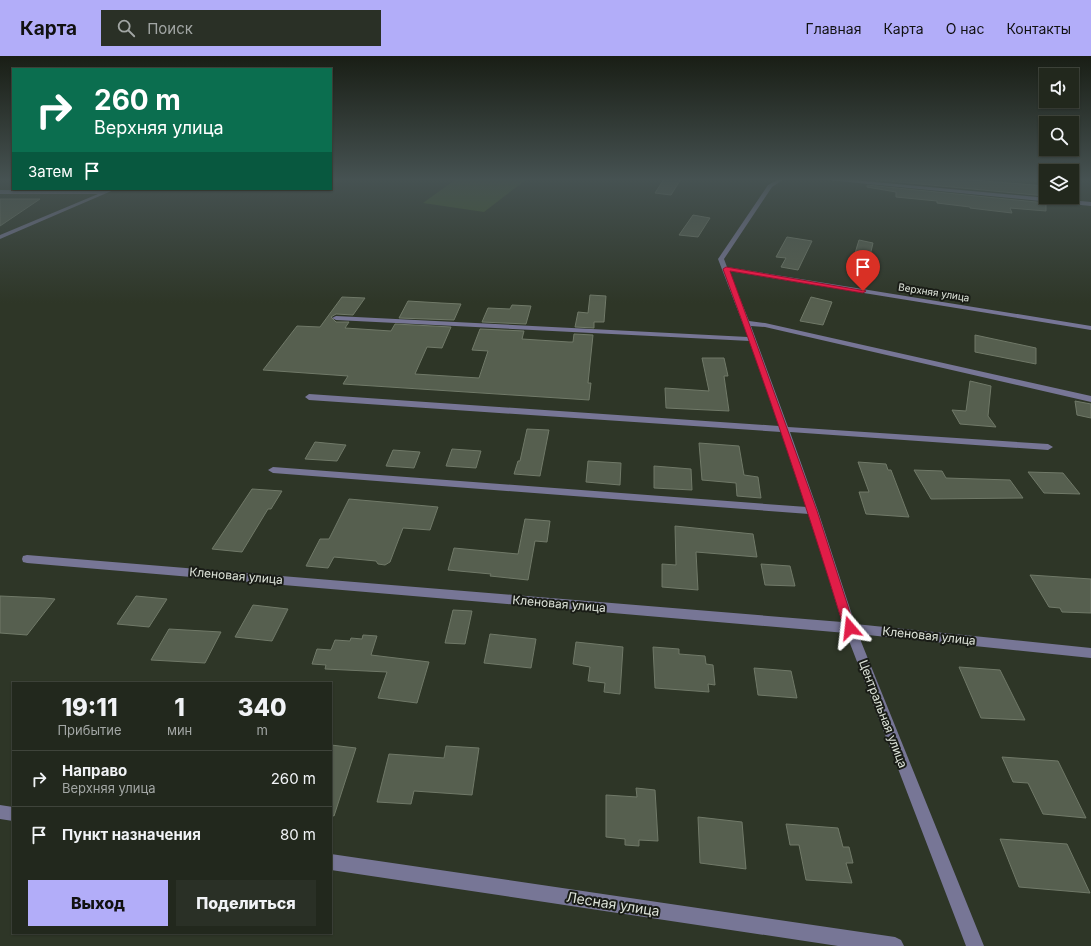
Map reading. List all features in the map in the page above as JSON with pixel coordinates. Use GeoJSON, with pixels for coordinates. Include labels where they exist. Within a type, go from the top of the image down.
{"type":"FeatureCollection","features":[{"type":"Feature","properties":{"kind":"street"},"geometry":{"type":"LineString","coordinates":[[2,236],[39,221]]}},
{"type":"Feature","properties":{"kind":"street","name":"Центральная улица"},"geometry":{"type":"LineString","coordinates":[[746,221],[721,259],[753,339],[813,511],[850,628],[974,946]]}},
{"type":"Feature","properties":{"kind":"street","name":"Верхняя улица"},"geometry":{"type":"LineString","coordinates":[[726,269],[1091,328]]}},
{"type":"Feature","properties":{"kind":"street"},"geometry":{"type":"LineString","coordinates":[[336,318],[753,339]]}},
{"type":"Feature","properties":{"kind":"street"},"geometry":{"type":"LineString","coordinates":[[746,323],[765,325],[1091,398]]}},
{"type":"Feature","properties":{"kind":"street"},"geometry":{"type":"LineString","coordinates":[[310,397],[1048,447]]}},
{"type":"Feature","properties":{"kind":"street"},"geometry":{"type":"LineString","coordinates":[[273,470],[813,511]]}},
{"type":"Feature","properties":{"kind":"street","name":"Кленовая улица"},"geometry":{"type":"LineString","coordinates":[[26,559],[850,628],[1091,652]]}},
{"type":"Feature","properties":{"kind":"street"},"geometry":{"type":"LineString","coordinates":[[0,812],[12,814]]}},
{"type":"Feature","properties":{"kind":"street","name":"Лесная улица"},"geometry":{"type":"LineString","coordinates":[[332,862],[895,946]]}},
{"type":"Feature","properties":{"kind":"building"},"geometry":{"type":"Polygon","coordinates":[[[0,221],[8,221],[0,226],[0,221]]]}},
{"type":"Feature","properties":{"kind":"building"},"geometry":{"type":"Polygon","coordinates":[[[689,221],[708,221],[698,237],[679,235],[689,221]]]}},
{"type":"Feature","properties":{"kind":"building"},"geometry":{"type":"Polygon","coordinates":[[[787,237],[812,241],[798,270],[781,267],[786,258],[776,257],[787,237]]]}},
{"type":"Feature","properties":{"kind":"building"},"geometry":{"type":"Polygon","coordinates":[[[859,240],[873,243],[866,273],[850,270],[859,240]]]}},
{"type":"Feature","properties":{"kind":"building"},"geometry":{"type":"Polygon","coordinates":[[[590,295],[606,296],[604,322],[594,322],[594,328],[575,327],[578,312],[588,313],[590,295]]]}},
{"type":"Feature","properties":{"kind":"building"},"geometry":{"type":"Polygon","coordinates":[[[342,297],[365,298],[353,315],[336,314],[331,317],[336,322],[349,322],[345,328],[391,331],[395,324],[451,327],[442,348],[427,347],[415,374],[479,378],[488,351],[472,350],[480,329],[524,331],[522,339],[569,342],[573,342],[574,334],[593,335],[588,383],[591,383],[589,400],[343,384],[348,376],[263,370],[297,326],[320,327],[342,297]]]}},
{"type":"Feature","properties":{"kind":"building"},"geometry":{"type":"Polygon","coordinates":[[[811,297],[832,302],[823,325],[800,321],[811,297]]]}},
{"type":"Feature","properties":{"kind":"building"},"geometry":{"type":"Polygon","coordinates":[[[408,301],[461,304],[454,320],[399,318],[408,301]]]}},
{"type":"Feature","properties":{"kind":"building"},"geometry":{"type":"Polygon","coordinates":[[[512,305],[531,306],[526,324],[482,322],[488,308],[510,309],[512,305]]]}},
{"type":"Feature","properties":{"kind":"building"},"geometry":{"type":"Polygon","coordinates":[[[975,335],[1036,348],[1036,364],[975,352],[975,335]]]}},
{"type":"Feature","properties":{"kind":"building"},"geometry":{"type":"Polygon","coordinates":[[[702,358],[724,358],[728,376],[724,376],[729,411],[666,408],[665,388],[709,391],[702,358]]]}},
{"type":"Feature","properties":{"kind":"building"},"geometry":{"type":"Polygon","coordinates":[[[970,381],[991,386],[988,416],[996,427],[960,424],[952,410],[966,411],[970,381]]]}},
{"type":"Feature","properties":{"kind":"building"},"geometry":{"type":"Polygon","coordinates":[[[1075,401],[1091,404],[1091,418],[1077,415],[1075,401]]]}},
{"type":"Feature","properties":{"kind":"building"},"geometry":{"type":"Polygon","coordinates":[[[527,429],[549,430],[540,476],[514,474],[518,461],[520,461],[527,429]]]}},
{"type":"Feature","properties":{"kind":"building"},"geometry":{"type":"Polygon","coordinates":[[[315,442],[346,445],[337,461],[305,459],[315,442]]]}},
{"type":"Feature","properties":{"kind":"building"},"geometry":{"type":"Polygon","coordinates":[[[699,443],[739,446],[744,475],[758,477],[761,498],[737,496],[736,483],[702,480],[699,443]]]}},
{"type":"Feature","properties":{"kind":"building"},"geometry":{"type":"Polygon","coordinates":[[[452,449],[481,451],[476,468],[446,466],[452,449]]]}},
{"type":"Feature","properties":{"kind":"building"},"geometry":{"type":"Polygon","coordinates":[[[393,450],[420,452],[414,468],[386,466],[393,450]]]}},
{"type":"Feature","properties":{"kind":"building"},"geometry":{"type":"Polygon","coordinates":[[[588,461],[621,463],[620,485],[586,482],[588,461]]]}},
{"type":"Feature","properties":{"kind":"building"},"geometry":{"type":"Polygon","coordinates":[[[858,462],[886,464],[888,470],[891,470],[909,517],[866,514],[859,492],[869,492],[858,462]]]}},
{"type":"Feature","properties":{"kind":"building"},"geometry":{"type":"Polygon","coordinates":[[[654,466],[691,469],[692,490],[654,488],[654,466]]]}},
{"type":"Feature","properties":{"kind":"building"},"geometry":{"type":"Polygon","coordinates":[[[914,470],[942,471],[946,478],[1010,480],[1023,498],[931,499],[914,470]]]}},
{"type":"Feature","properties":{"kind":"building"},"geometry":{"type":"Polygon","coordinates":[[[1028,472],[1063,473],[1080,494],[1044,493],[1028,472]]]}},
{"type":"Feature","properties":{"kind":"building"},"geometry":{"type":"Polygon","coordinates":[[[252,489],[282,491],[271,509],[268,509],[242,552],[212,549],[252,489]]]}},
{"type":"Feature","properties":{"kind":"building"},"geometry":{"type":"Polygon","coordinates":[[[349,499],[438,507],[430,530],[403,528],[390,562],[385,565],[378,564],[376,561],[334,557],[328,568],[306,566],[320,539],[329,539],[349,499]]]}},
{"type":"Feature","properties":{"kind":"building"},"geometry":{"type":"Polygon","coordinates":[[[525,519],[550,521],[547,542],[535,541],[528,580],[490,576],[491,574],[448,570],[454,548],[518,554],[525,519]]]}},
{"type":"Feature","properties":{"kind":"building"},"geometry":{"type":"Polygon","coordinates":[[[675,526],[753,534],[757,557],[696,552],[698,590],[662,587],[662,564],[676,565],[675,526]]]}},
{"type":"Feature","properties":{"kind":"building"},"geometry":{"type":"Polygon","coordinates":[[[761,564],[790,566],[795,586],[765,585],[761,564]]]}},
{"type":"Feature","properties":{"kind":"building"},"geometry":{"type":"Polygon","coordinates":[[[1030,575],[1091,579],[1091,613],[1062,612],[1060,608],[1049,607],[1030,575]]]}},
{"type":"Feature","properties":{"kind":"building"},"geometry":{"type":"Polygon","coordinates":[[[0,596],[55,599],[27,635],[0,633],[0,596]]]}},
{"type":"Feature","properties":{"kind":"building"},"geometry":{"type":"Polygon","coordinates":[[[136,596],[167,599],[149,627],[117,624],[136,596]]]}},
{"type":"Feature","properties":{"kind":"building"},"geometry":{"type":"Polygon","coordinates":[[[253,605],[288,609],[272,641],[235,637],[253,605]]]}},
{"type":"Feature","properties":{"kind":"building"},"geometry":{"type":"Polygon","coordinates":[[[453,610],[472,611],[465,644],[445,643],[453,610]]]}},
{"type":"Feature","properties":{"kind":"building"},"geometry":{"type":"Polygon","coordinates":[[[169,629],[221,632],[205,663],[151,660],[169,629]]]}},
{"type":"Feature","properties":{"kind":"building"},"geometry":{"type":"Polygon","coordinates":[[[490,634],[536,639],[531,668],[484,663],[490,634]]]}},
{"type":"Feature","properties":{"kind":"building"},"geometry":{"type":"Polygon","coordinates":[[[363,635],[377,636],[371,655],[429,662],[417,703],[378,698],[387,672],[325,669],[326,665],[312,664],[317,649],[331,650],[335,640],[350,641],[351,638],[362,639],[363,635]]]}},
{"type":"Feature","properties":{"kind":"building"},"geometry":{"type":"Polygon","coordinates":[[[576,642],[623,647],[620,694],[604,692],[605,683],[588,681],[590,667],[573,664],[576,642]]]}},
{"type":"Feature","properties":{"kind":"building"},"geometry":{"type":"Polygon","coordinates":[[[653,647],[679,649],[679,654],[705,656],[706,664],[713,665],[715,685],[708,684],[709,692],[655,688],[653,647]]]}},
{"type":"Feature","properties":{"kind":"building"},"geometry":{"type":"Polygon","coordinates":[[[959,667],[1000,670],[1025,720],[981,718],[959,667]]]}},
{"type":"Feature","properties":{"kind":"building"},"geometry":{"type":"Polygon","coordinates":[[[754,668],[791,671],[797,698],[758,695],[754,668]]]}},
{"type":"Feature","properties":{"kind":"building"},"geometry":{"type":"Polygon","coordinates":[[[332,745],[356,748],[334,816],[332,815],[332,745]]]}},
{"type":"Feature","properties":{"kind":"building"},"geometry":{"type":"Polygon","coordinates":[[[446,746],[479,748],[472,795],[414,791],[411,804],[377,802],[389,754],[444,758],[446,746]]]}},
{"type":"Feature","properties":{"kind":"building"},"geometry":{"type":"Polygon","coordinates":[[[1002,757],[1058,761],[1086,818],[1043,814],[1028,783],[1013,782],[1002,757]]]}},
{"type":"Feature","properties":{"kind":"building"},"geometry":{"type":"Polygon","coordinates":[[[636,788],[655,790],[658,841],[639,840],[639,846],[625,845],[625,839],[606,837],[606,795],[637,797],[636,788]]]}},
{"type":"Feature","properties":{"kind":"building"},"geometry":{"type":"Polygon","coordinates":[[[698,817],[742,822],[746,869],[700,863],[698,817]]]}},
{"type":"Feature","properties":{"kind":"building"},"geometry":{"type":"Polygon","coordinates":[[[786,824],[838,828],[843,847],[849,847],[853,863],[846,863],[852,883],[806,880],[799,845],[790,845],[786,824]]]}},
{"type":"Feature","properties":{"kind":"building"},"geometry":{"type":"Polygon","coordinates":[[[1000,839],[1067,844],[1090,893],[1019,887],[1000,839]]]}},
{"type":"Feature","properties":{"kind":"route"},"geometry":{"type":"LineString","coordinates":[[850,628],[813,511],[753,339],[726,269],[863,291]]}}]}
